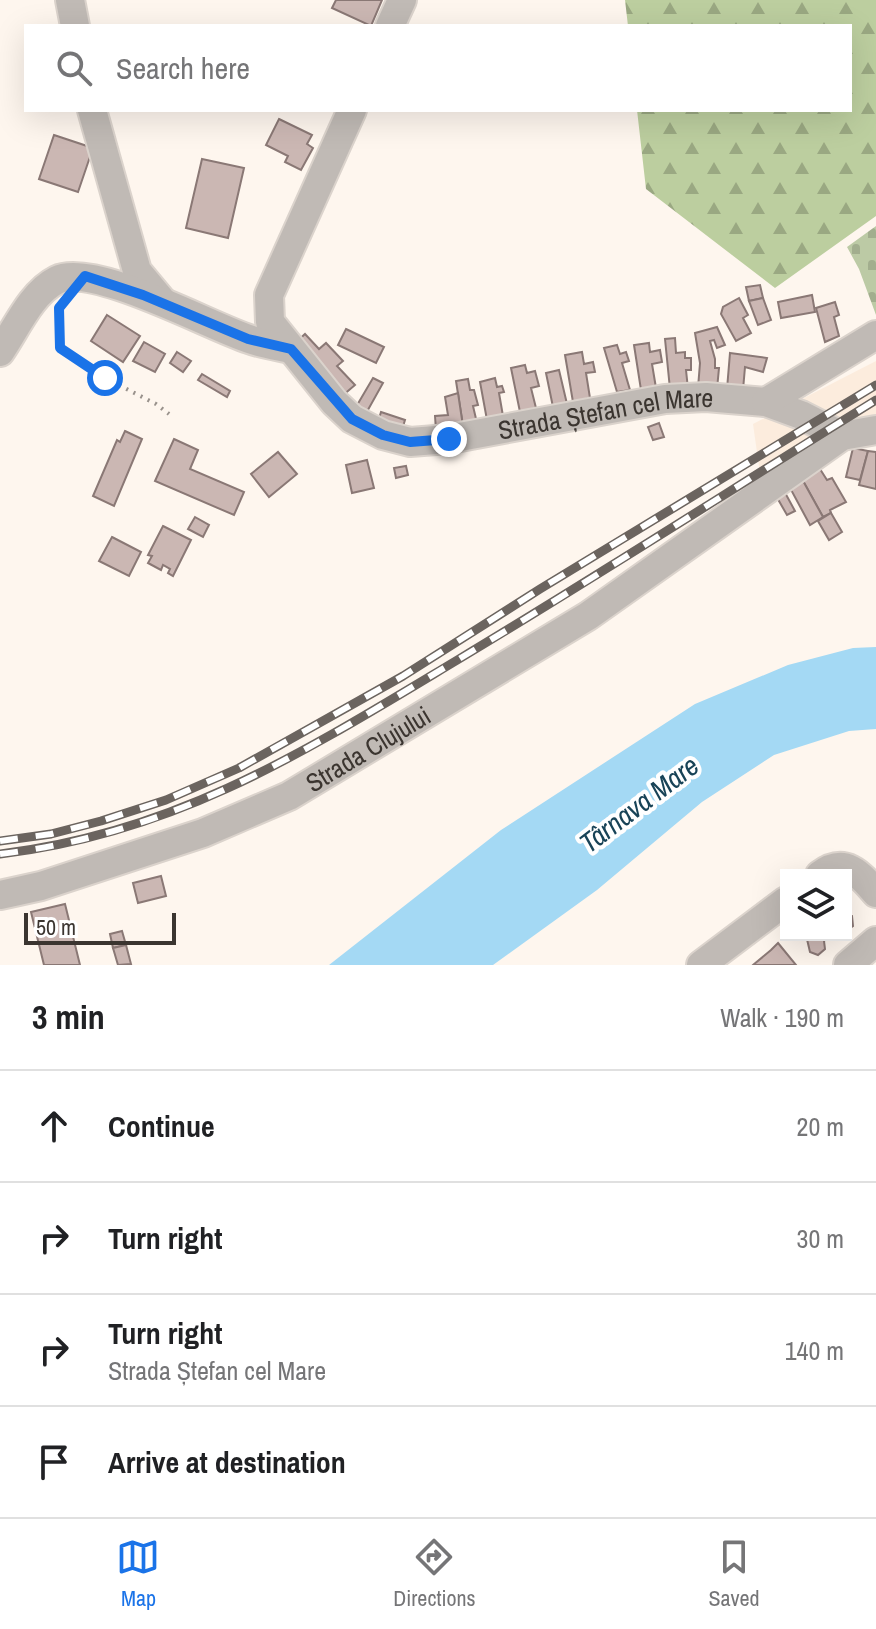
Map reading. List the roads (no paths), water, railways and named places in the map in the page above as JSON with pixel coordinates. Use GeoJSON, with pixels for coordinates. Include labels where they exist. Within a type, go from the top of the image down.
{"type":"FeatureCollection","features":[{"type":"Feature","properties":{"kind":"street"},"geometry":{"type":"LineString","coordinates":[[70,0],[75,24]]}},
{"type":"Feature","properties":{"kind":"street"},"geometry":{"type":"LineString","coordinates":[[391,24],[402,0]]}},
{"type":"Feature","properties":{"kind":"street"},"geometry":{"type":"LineString","coordinates":[[93,112],[137,271],[165,305]]}},
{"type":"Feature","properties":{"kind":"street","name":"Strada Ștefan cel Mare"},"geometry":{"type":"LineString","coordinates":[[351,112],[269,295],[270,322],[352,419],[383,435],[410,442],[449,439],[665,399],[706,397],[766,402],[801,415],[842,436]]}},
{"type":"Feature","properties":{"kind":"street"},"geometry":{"type":"LineString","coordinates":[[0,352],[37,297],[56,281],[70,276],[85,276],[248,339],[291,349]]}},
{"type":"Feature","properties":{"kind":"street"},"geometry":{"type":"LineString","coordinates":[[766,402],[875,335]]}},
{"type":"Feature","properties":{"kind":"street"},"geometry":{"type":"LineString","coordinates":[[842,436],[876,430]]}},
{"type":"Feature","properties":{"kind":"street","name":"Strada Clujului"},"geometry":{"type":"LineString","coordinates":[[0,895],[41,886],[189,838],[289,796],[588,616],[842,436]]}},
{"type":"Feature","properties":{"kind":"street"},"geometry":{"type":"LineString","coordinates":[[828,869],[843,867],[857,870],[876,893]]}},
{"type":"Feature","properties":{"kind":"street"},"geometry":{"type":"LineString","coordinates":[[701,965],[780,906]]}},
{"type":"Feature","properties":{"kind":"street"},"geometry":{"type":"LineString","coordinates":[[848,965],[876,941]]}},
{"type":"Feature","properties":{"kind":"water","name":"Târnava Mare"},"geometry":{"type":"Polygon","coordinates":[[[876,647],[876,729],[849,731],[774,755],[702,802],[597,890],[493,965],[329,965],[501,830],[695,704],[788,665],[853,648],[876,647]]]}},
{"type":"Feature","properties":{"kind":"railway"},"geometry":{"type":"LineString","coordinates":[[0,841],[51,834],[101,821],[166,800],[239,768],[403,676],[876,385]]}},
{"type":"Feature","properties":{"kind":"railway"},"geometry":{"type":"LineString","coordinates":[[0,854],[65,843],[126,827],[184,807],[295,755],[511,627],[876,400]]}}]}
